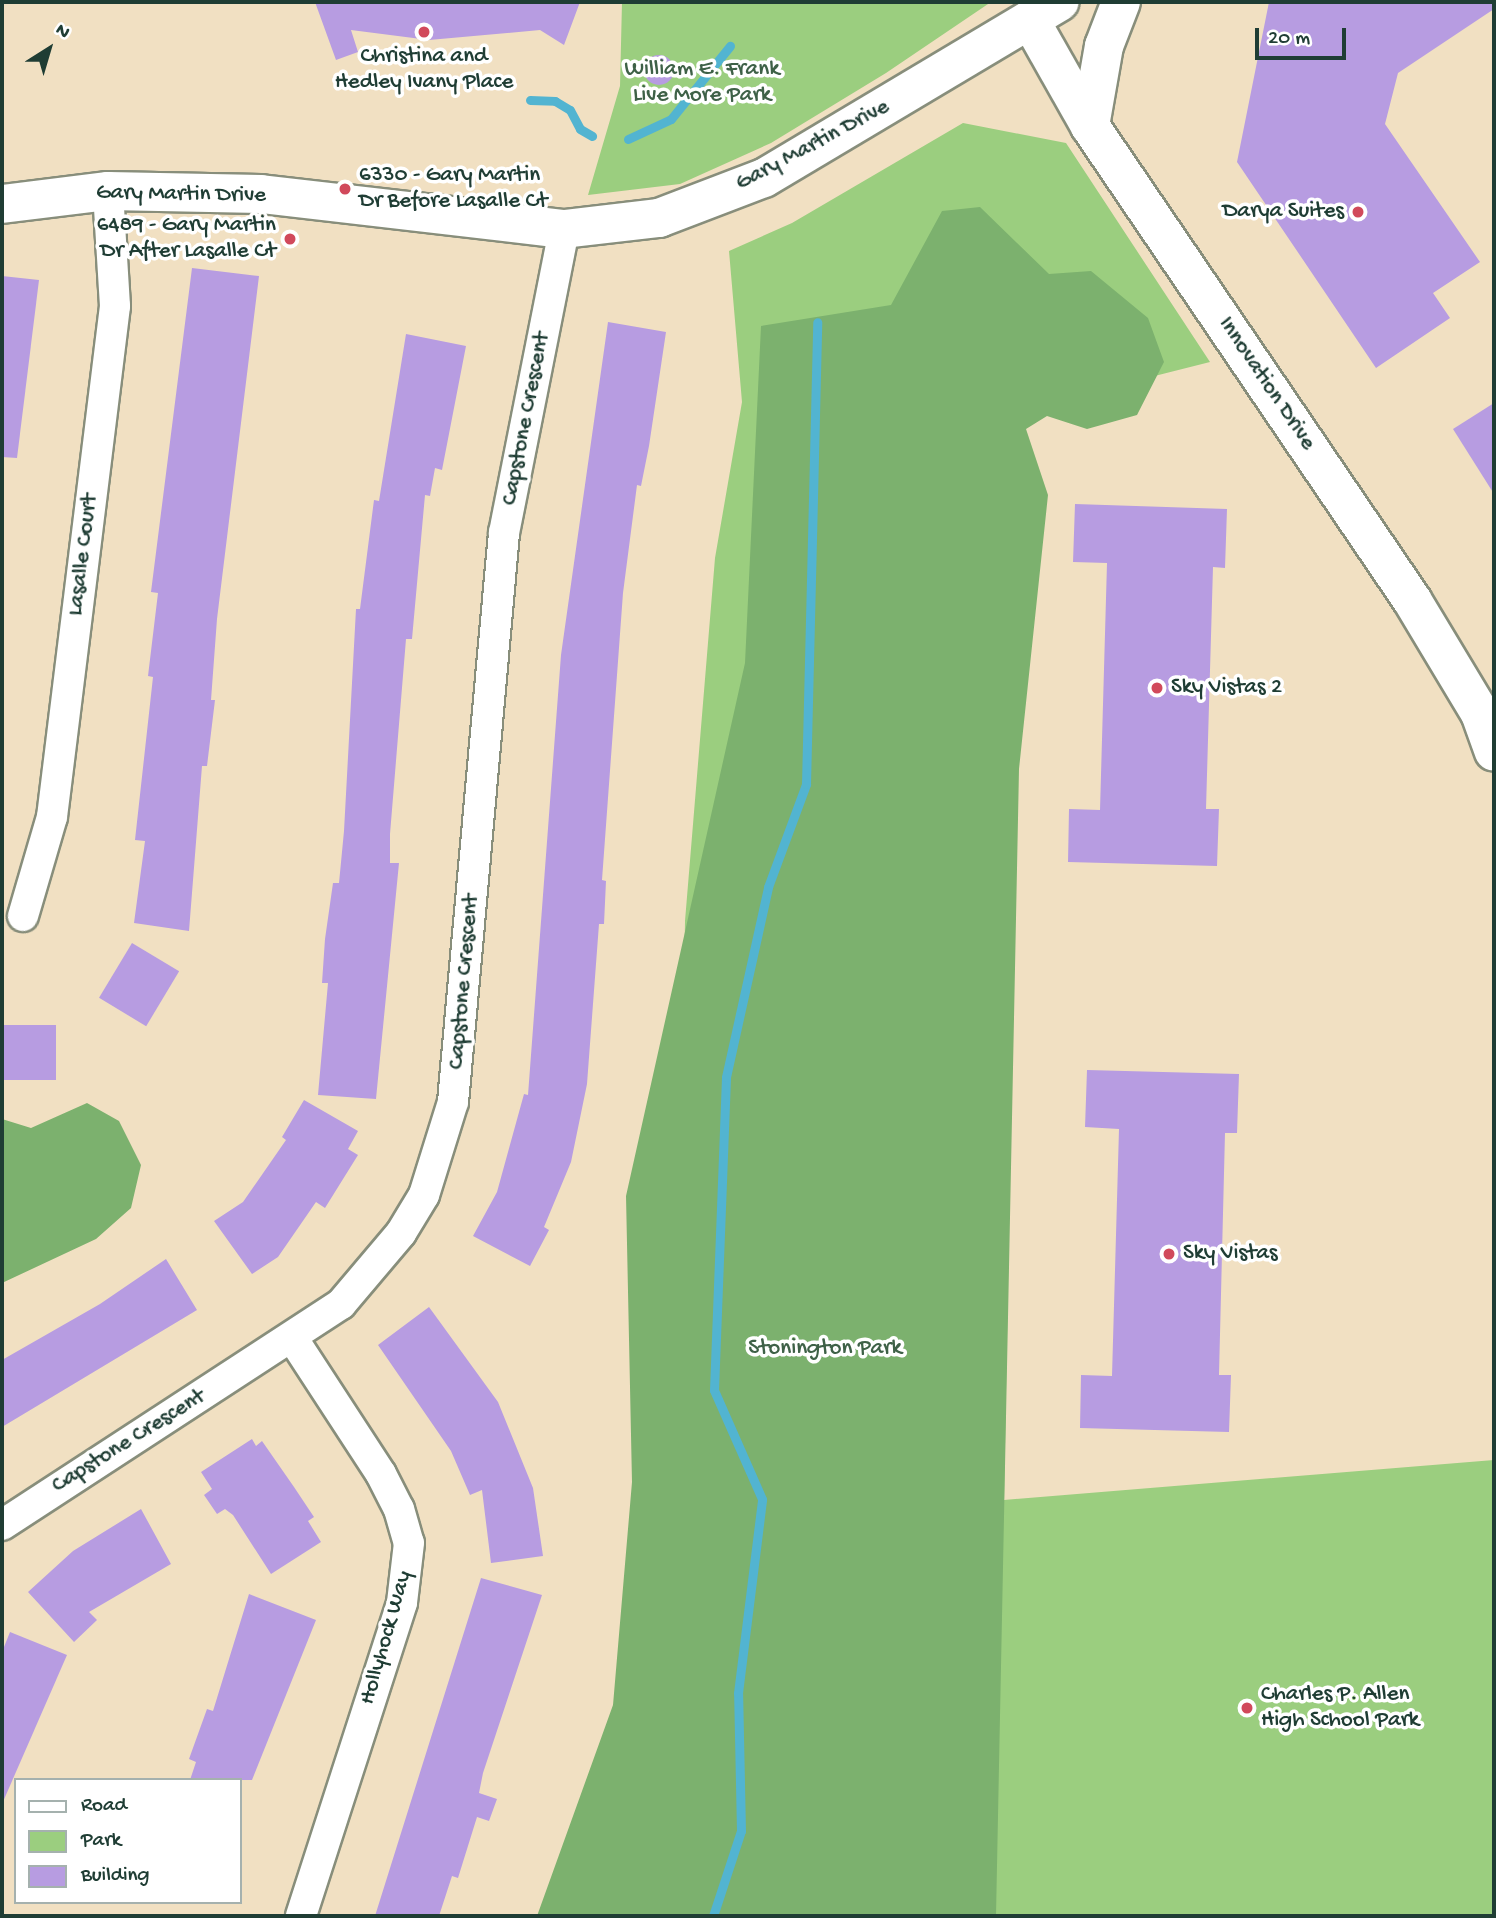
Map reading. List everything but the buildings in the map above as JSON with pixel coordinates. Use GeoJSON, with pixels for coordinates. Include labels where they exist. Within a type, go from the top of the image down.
{"type":"FeatureCollection","features":[{"type":"Feature","properties":{"kind":"street"},"geometry":{"type":"LineString","coordinates":[[1090,126],[1104,46],[1121,2]]}},
{"type":"Feature","properties":{"kind":"street","name":"Innovation Drive"},"geometry":{"type":"LineString","coordinates":[[1044,11],[1090,126],[1412,600],[1480,713],[1494,752]]}},
{"type":"Feature","properties":{"kind":"street","name":"Gary Martin Drive"},"geometry":{"type":"LineString","coordinates":[[2,204],[107,191],[261,194],[564,229],[659,218],[764,177],[1044,11]]}},
{"type":"Feature","properties":{"kind":"street","name":"Lasalle Court"},"geometry":{"type":"LineString","coordinates":[[23,916],[52,817],[113,320],[113,221],[107,191]]}},
{"type":"Feature","properties":{"kind":"street","name":"Capstone Crescent"},"geometry":{"type":"LineString","coordinates":[[2,1525],[293,1339],[341,1304],[401,1233],[428,1184],[453,1102],[504,533],[564,229]]}},
{"type":"Feature","properties":{"kind":"street","name":"Hollyhock Way"},"geometry":{"type":"LineString","coordinates":[[293,1339],[381,1475],[399,1508],[409,1543],[402,1603],[301,1916]]}},
{"type":"Feature","properties":{"kind":"green space","name":"William E. Frank Live More Park"},"geometry":{"type":"Polygon","coordinates":[[[622,2],[991,2],[886,73],[771,143],[680,184],[588,195],[620,86],[622,2]]]}},
{"type":"Feature","properties":{"kind":"green space","name":"Stonington Park"},"geometry":{"type":"Polygon","coordinates":[[[963,123],[1066,143],[1210,362],[1024,409],[1004,1500],[1494,1460],[1494,1916],[566,1916],[674,1584],[685,921],[715,558],[742,402],[729,251],[792,223],[963,123]]]}},
{"type":"Feature","properties":{"kind":"green space","name":"Stonington Park"},"geometry":{"type":"Polygon","coordinates":[[[980,207],[1049,274],[1091,271],[1148,318],[1164,362],[1137,415],[1087,429],[1047,416],[1026,429],[1048,495],[1019,769],[996,1916],[537,1916],[613,1705],[632,1482],[626,1196],[745,663],[761,326],[891,305],[942,211],[980,207]]]}},
{"type":"Feature","properties":{"kind":"green space"},"geometry":{"type":"Polygon","coordinates":[[[87,1103],[119,1121],[141,1165],[131,1208],[96,1239],[2,1283],[2,1119],[31,1128],[87,1103]]]}},
{"type":"Feature","properties":{"kind":"waterway"},"geometry":{"type":"LineString","coordinates":[[628,139],[671,119],[730,46]]}},
{"type":"Feature","properties":{"kind":"waterway"},"geometry":{"type":"LineString","coordinates":[[530,100],[555,101],[570,110],[580,129],[592,136]]}},
{"type":"Feature","properties":{"kind":"waterway"},"geometry":{"type":"LineString","coordinates":[[713,1916],[741,1831],[738,1693],[762,1499],[714,1390],[726,1077],[768,887],[806,784],[817,322]]}},
{"type":"Feature","properties":{"kind":"place","name":"Christina and Hedley Ivany Place"},"geometry":{"type":"Point","coordinates":[424,32]}},
{"type":"Feature","properties":{"kind":"place","name":"6330 - Gary Martin Dr Before Lasalle Ct"},"geometry":{"type":"Point","coordinates":[345,189]}},
{"type":"Feature","properties":{"kind":"place","name":"Darya Suites"},"geometry":{"type":"Point","coordinates":[1358,212]}},
{"type":"Feature","properties":{"kind":"place","name":"6489 - Gary Martin Dr After Lasalle Ct"},"geometry":{"type":"Point","coordinates":[290,239]}},
{"type":"Feature","properties":{"kind":"place","name":"Sky Vistas 2"},"geometry":{"type":"Point","coordinates":[1157,688]}},
{"type":"Feature","properties":{"kind":"place","name":"Sky Vistas"},"geometry":{"type":"Point","coordinates":[1169,1254]}},
{"type":"Feature","properties":{"kind":"place","name":"Charles P. Allen High School Park"},"geometry":{"type":"Point","coordinates":[1247,1708]}}]}
